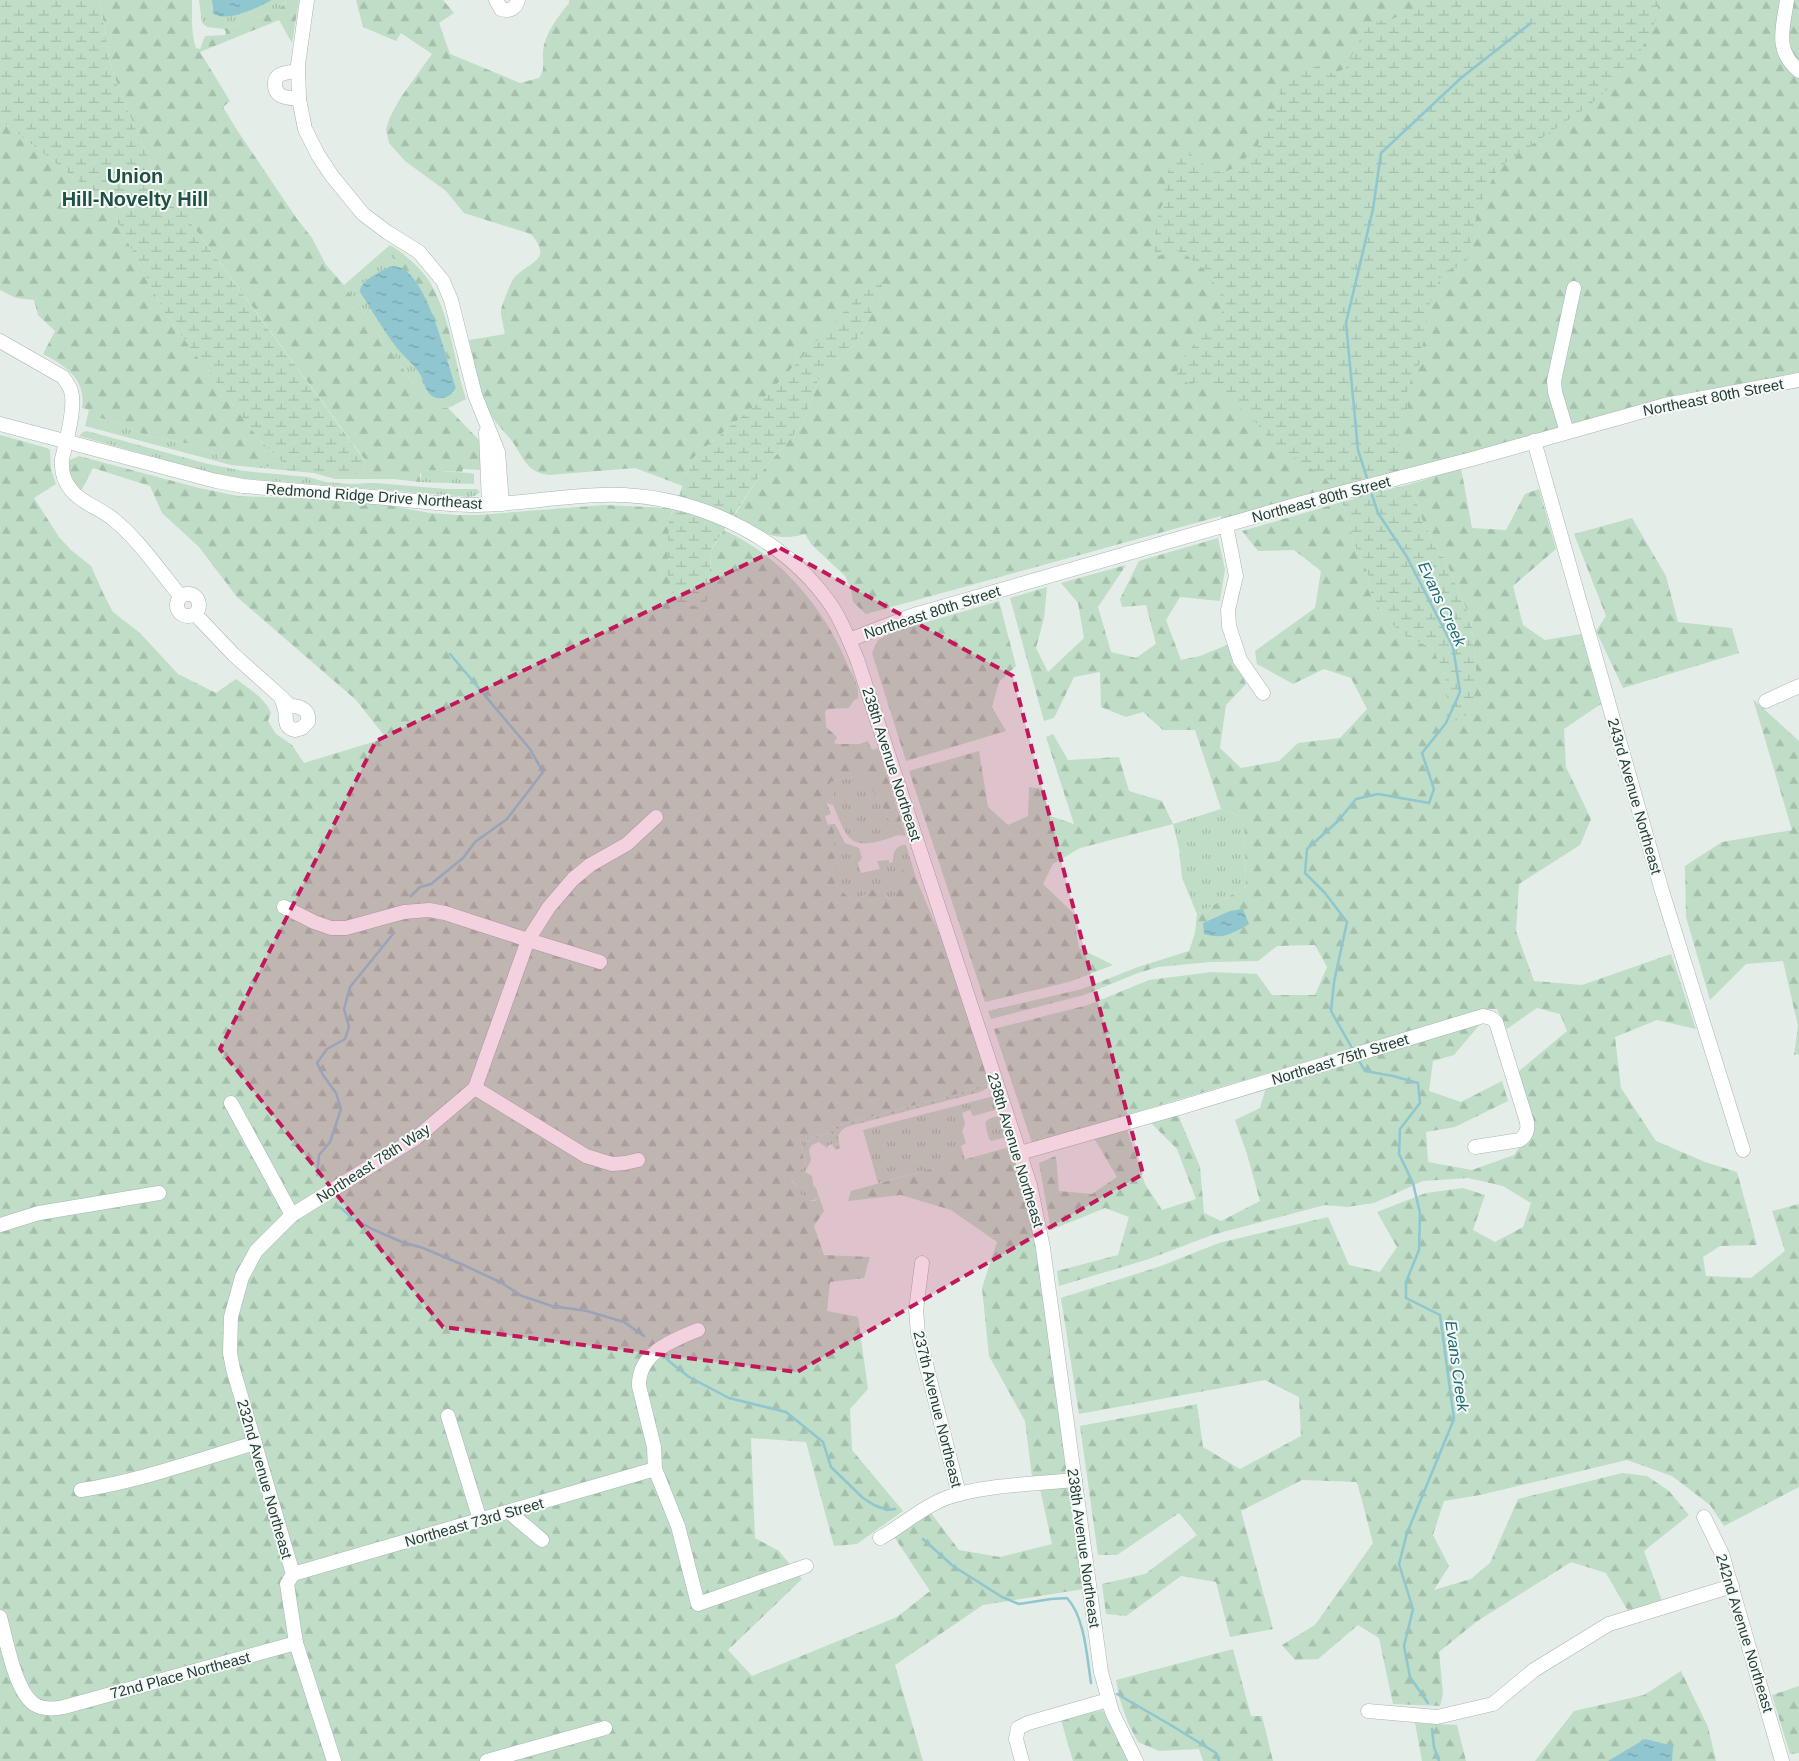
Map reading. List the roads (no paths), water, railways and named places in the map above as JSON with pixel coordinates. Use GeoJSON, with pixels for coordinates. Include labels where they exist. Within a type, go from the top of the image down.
{"type":"FeatureCollection","features":[{"type":"Feature","properties":{"kind":"street"},"geometry":{"type":"LineString","coordinates":[[307,0],[298,71],[299,99],[305,130],[318,155],[363,214],[387,232],[420,252],[443,281],[451,300],[474,395],[498,452],[496,504]]}},
{"type":"Feature","properties":{"kind":"street"},"geometry":{"type":"LineString","coordinates":[[496,0],[499,6],[505,10],[515,7],[518,0]]}},
{"type":"Feature","properties":{"kind":"street"},"geometry":{"type":"LineString","coordinates":[[1787,0],[1782,30],[1782,45],[1786,56],[1799,71]]}},
{"type":"Feature","properties":{"kind":"street"},"geometry":{"type":"LineString","coordinates":[[298,71],[279,75],[274,85],[276,92],[280,96],[299,99]]}},
{"type":"Feature","properties":{"kind":"street"},"geometry":{"type":"LineString","coordinates":[[1567,432],[1555,392],[1554,381],[1574,288]]}},
{"type":"Feature","properties":{"kind":"street"},"geometry":{"type":"LineString","coordinates":[[0,341],[63,377],[72,392],[72,406],[61,468],[71,490],[80,499],[111,517],[120,525],[181,597],[192,594],[198,599],[200,606],[195,614],[234,655],[281,697]]}},
{"type":"Feature","properties":{"kind":"street","name":"Northeast 80th Street"},"geometry":{"type":"LineString","coordinates":[[849,640],[914,615],[1226,525],[1665,405],[1799,380]]}},
{"type":"Feature","properties":{"kind":"street","name":"Redmond Ridge Drive Northeast"},"geometry":{"type":"LineString","coordinates":[[0,424],[216,481],[243,486],[453,504],[496,504],[602,494],[643,496],[670,500],[726,519],[762,540],[789,561],[814,585],[837,614],[849,640]]}},
{"type":"Feature","properties":{"kind":"street","name":"243rd Avenue Northeast"},"geometry":{"type":"LineString","coordinates":[[1534,441],[1662,891],[1743,1150]]}},
{"type":"Feature","properties":{"kind":"street"},"geometry":{"type":"LineString","coordinates":[[1226,525],[1236,576],[1228,610],[1229,626],[1240,660],[1262,693]]}},
{"type":"Feature","properties":{"kind":"street","name":"238th Avenue Northeast"},"geometry":{"type":"LineString","coordinates":[[849,640],[859,665],[1030,1185],[1042,1239],[1098,1655],[1108,1700],[1120,1730],[1136,1761]]}},
{"type":"Feature","properties":{"kind":"street"},"geometry":{"type":"LineString","coordinates":[[1766,701],[1799,686]]}},
{"type":"Feature","properties":{"kind":"street"},"geometry":{"type":"LineString","coordinates":[[638,1160],[612,1164],[586,1156],[476,1088],[528,940],[549,907],[573,879],[590,865],[627,844],[656,818]]}},
{"type":"Feature","properties":{"kind":"street"},"geometry":{"type":"LineString","coordinates":[[284,907],[331,928],[346,928],[404,912],[429,910],[445,913],[600,962]]}},
{"type":"Feature","properties":{"kind":"street","name":"Northeast 75th Street"},"geometry":{"type":"LineString","coordinates":[[1020,1153],[1182,1107],[1483,1016],[1491,1018],[1496,1022],[1528,1130],[1520,1140],[1475,1147]]}},
{"type":"Feature","properties":{"kind":"street","name":"Northeast 78th Way"},"geometry":{"type":"LineString","coordinates":[[233,1369],[230,1353],[231,1317],[242,1277],[256,1251],[292,1215],[416,1138],[476,1088]]}},
{"type":"Feature","properties":{"kind":"street"},"geometry":{"type":"LineString","coordinates":[[231,1102],[292,1215]]}},
{"type":"Feature","properties":{"kind":"street"},"geometry":{"type":"LineString","coordinates":[[0,1225],[39,1213],[159,1193]]}},
{"type":"Feature","properties":{"kind":"street","name":"237th Avenue Northeast"},"geometry":{"type":"LineString","coordinates":[[922,1263],[916,1310],[918,1333],[960,1494]]}},
{"type":"Feature","properties":{"kind":"street"},"geometry":{"type":"LineString","coordinates":[[698,1330],[668,1343],[657,1351],[646,1363],[639,1378],[639,1386],[654,1447],[655,1469],[678,1526],[698,1600],[806,1566]]}},
{"type":"Feature","properties":{"kind":"street","name":"232nd Avenue Northeast"},"geometry":{"type":"LineString","coordinates":[[233,1369],[293,1574],[287,1584],[296,1643],[334,1761]]}},
{"type":"Feature","properties":{"kind":"street"},"geometry":{"type":"LineString","coordinates":[[448,1416],[480,1520]]}},
{"type":"Feature","properties":{"kind":"street"},"geometry":{"type":"LineString","coordinates":[[81,1490],[100,1487],[254,1443]]}},
{"type":"Feature","properties":{"kind":"street","name":"Northeast 73rd Street"},"geometry":{"type":"LineString","coordinates":[[293,1574],[655,1469]]}},
{"type":"Feature","properties":{"kind":"street"},"geometry":{"type":"LineString","coordinates":[[880,1538],[933,1504],[960,1494],[1075,1480]]}},
{"type":"Feature","properties":{"kind":"street"},"geometry":{"type":"LineString","coordinates":[[508,1512],[542,1540]]}},
{"type":"Feature","properties":{"kind":"street","name":"242nd Avenue Northeast"},"geometry":{"type":"LineString","coordinates":[[1704,1517],[1722,1554],[1781,1757]]}},
{"type":"Feature","properties":{"kind":"street"},"geometry":{"type":"LineString","coordinates":[[1368,1711],[1437,1717],[1492,1704],[1534,1670],[1609,1624],[1732,1586]]}},
{"type":"Feature","properties":{"kind":"street","name":"72nd Place Northeast"},"geometry":{"type":"LineString","coordinates":[[0,1617],[18,1682],[24,1693],[34,1704],[56,1709],[296,1643]]}},
{"type":"Feature","properties":{"kind":"street"},"geometry":{"type":"LineString","coordinates":[[1022,1761],[1016,1739],[1018,1728],[1028,1723],[1108,1700]]}},
{"type":"Feature","properties":{"kind":"street"},"geometry":{"type":"LineString","coordinates":[[487,1761],[605,1728]]}},
{"type":"Feature","properties":{"kind":"water"},"geometry":{"type":"Polygon","coordinates":[[[212,0],[272,0],[259,7],[226,17],[213,13],[212,0]]]}},
{"type":"Feature","properties":{"kind":"water"},"geometry":{"type":"Polygon","coordinates":[[[390,266],[405,270],[414,279],[429,307],[456,388],[447,397],[437,398],[429,393],[418,370],[392,341],[360,292],[367,280],[390,266]]]}},
{"type":"Feature","properties":{"kind":"water"},"geometry":{"type":"Polygon","coordinates":[[[1243,909],[1249,924],[1223,936],[1204,934],[1203,923],[1230,911],[1243,909]]]}},
{"type":"Feature","properties":{"kind":"water"},"geometry":{"type":"Polygon","coordinates":[[[1645,1739],[1673,1746],[1672,1761],[1608,1761],[1645,1739]]]}},
{"type":"Feature","properties":{"kind":"waterway"},"geometry":{"type":"LineString","coordinates":[[1368,481],[1358,450],[1346,323],[1373,209],[1381,153],[1461,78],[1531,23]]}},
{"type":"Feature","properties":{"kind":"waterway","name":"Evans Creek"},"geometry":{"type":"LineString","coordinates":[[1352,1048],[1331,1011],[1334,982],[1347,922],[1325,893],[1305,873],[1307,849],[1338,821],[1356,799],[1378,794],[1429,803],[1434,789],[1422,753],[1446,723],[1460,692],[1453,647],[1407,557],[1378,513],[1372,495]]}},
{"type":"Feature","properties":{"kind":"waterway"},"geometry":{"type":"LineString","coordinates":[[411,896],[420,887],[431,884],[463,858],[475,842],[507,819],[543,772],[530,749],[450,654]]}},
{"type":"Feature","properties":{"kind":"waterway"},"geometry":{"type":"LineString","coordinates":[[317,1175],[319,1155],[330,1142],[341,1109],[336,1093],[317,1063],[327,1049],[345,1039],[349,1027],[344,1009],[350,987],[393,934]]}},
{"type":"Feature","properties":{"kind":"waterway","name":"Evans Creek"},"geometry":{"type":"LineString","coordinates":[[1359,1061],[1365,1071],[1418,1083],[1420,1103],[1400,1129],[1399,1154],[1413,1183],[1420,1213],[1419,1250],[1406,1282],[1406,1298],[1440,1315],[1454,1419],[1407,1533],[1399,1564],[1413,1609],[1404,1646],[1410,1677],[1428,1703]]}},
{"type":"Feature","properties":{"kind":"waterway"},"geometry":{"type":"LineString","coordinates":[[340,1207],[351,1217],[372,1229],[461,1264],[500,1282],[522,1296],[552,1306],[587,1311],[624,1322],[644,1336]]}},
{"type":"Feature","properties":{"kind":"waterway"},"geometry":{"type":"LineString","coordinates":[[663,1355],[689,1377],[729,1398],[786,1412],[823,1442],[831,1467],[863,1498],[887,1510],[895,1509]]}},
{"type":"Feature","properties":{"kind":"waterway"},"geometry":{"type":"LineString","coordinates":[[923,1539],[953,1566],[1002,1597],[1019,1604],[1067,1598],[1078,1616],[1091,1683]]}},
{"type":"Feature","properties":{"kind":"waterway"},"geometry":{"type":"LineString","coordinates":[[1117,1694],[1216,1753],[1219,1761]]}},
{"type":"Feature","properties":{"kind":"waterway","name":"Evans Creek"},"geometry":{"type":"LineString","coordinates":[[1432,1729],[1434,1747],[1439,1761]]}},
{"type":"Feature","properties":{"kind":"district","name":"Union Hill-Novelty Hill"},"geometry":{"type":"Point","coordinates":[135,188]}}]}
